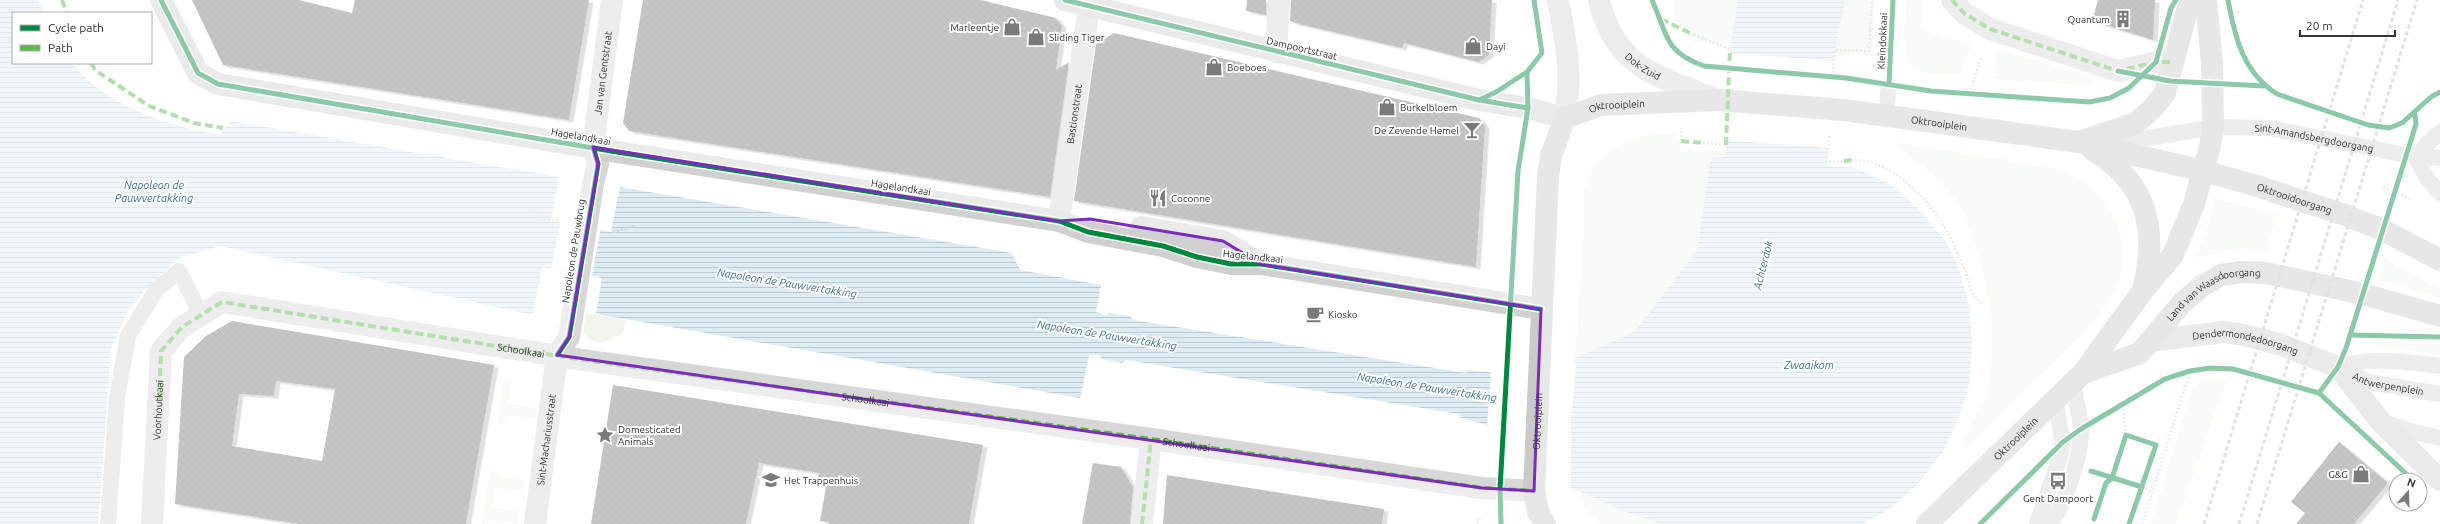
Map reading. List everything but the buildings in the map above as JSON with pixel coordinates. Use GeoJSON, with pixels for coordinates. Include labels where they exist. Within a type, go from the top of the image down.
{"type":"FeatureCollection","features":[{"type":"Feature","properties":{"kind":"main road","name":"Oktrooiplein"},"geometry":{"type":"LineString","coordinates":[[2079,142],[2136,123],[2153,108],[2165,93],[2172,72],[2190,0]]}},
{"type":"Feature","properties":{"kind":"main road"},"geometry":{"type":"LineString","coordinates":[[2204,172],[2213,127],[2212,63],[2206,0]]}},
{"type":"Feature","properties":{"kind":"main road","name":"Oktrooiplein"},"geometry":{"type":"LineString","coordinates":[[1545,524],[1538,512],[1534,491],[1534,453],[1541,309],[1548,177],[1552,156],[1565,118],[1601,105],[1718,100],[1844,110],[2079,142],[2204,172],[2194,204],[2173,255],[2142,292],[2078,378],[1927,524]]}},
{"type":"Feature","properties":{"kind":"main road","name":"Oktrooiplein"},"geometry":{"type":"LineString","coordinates":[[2079,142],[2111,161],[2124,174],[2135,188],[2144,208],[2151,242],[2149,264],[2142,292]]}},
{"type":"Feature","properties":{"kind":"main road","name":"Oktrooidoorgang"},"geometry":{"type":"LineString","coordinates":[[2204,172],[2257,186],[2345,214],[2383,230]]}},
{"type":"Feature","properties":{"kind":"main road"},"geometry":{"type":"LineString","coordinates":[[2383,230],[2440,260]]}},
{"type":"Feature","properties":{"kind":"main road","name":"Land van Waasdoorgang"},"geometry":{"type":"LineString","coordinates":[[2078,378],[2140,353],[2182,303],[2202,286],[2221,275],[2242,272],[2266,273],[2363,294],[2440,316]]}},
{"type":"Feature","properties":{"kind":"street","name":"Hagelandkaai"},"geometry":{"type":"LineString","coordinates":[[161,0],[198,73],[218,84],[594,147],[1058,221],[1088,232],[1163,246],[1197,257],[1231,264],[1261,264],[1541,309]]}},
{"type":"Feature","properties":{"kind":"street","name":"Jan van Gentstraat"},"geometry":{"type":"LineString","coordinates":[[594,147],[612,0]]}},
{"type":"Feature","properties":{"kind":"street"},"geometry":{"type":"LineString","coordinates":[[1276,52],[1279,0]]}},
{"type":"Feature","properties":{"kind":"street"},"geometry":{"type":"LineString","coordinates":[[1558,0],[1569,62],[1570,90],[1565,118]]}},
{"type":"Feature","properties":{"kind":"street","name":"Dok-Zuid"},"geometry":{"type":"LineString","coordinates":[[1599,0],[1608,30],[1621,50],[1636,64],[1718,100]]}},
{"type":"Feature","properties":{"kind":"street"},"geometry":{"type":"LineString","coordinates":[[1952,0],[1965,14],[1990,29],[2118,71],[2156,62],[2172,72]]}},
{"type":"Feature","properties":{"kind":"street","name":"Dampoortstraat"},"geometry":{"type":"LineString","coordinates":[[1075,2],[1276,52],[1565,118]]}},
{"type":"Feature","properties":{"kind":"street","name":"Bastionstraat"},"geometry":{"type":"LineString","coordinates":[[1058,221],[1075,2]]}},
{"type":"Feature","properties":{"kind":"street","name":"Napoleon de Pauwbrug"},"geometry":{"type":"LineString","coordinates":[[557,355],[569,337],[593,184],[598,164],[594,147]]}},
{"type":"Feature","properties":{"kind":"street","name":"Schoolkaai"},"geometry":{"type":"LineString","coordinates":[[201,315],[222,302],[557,355],[1151,439],[1482,488],[1534,491]]}},
{"type":"Feature","properties":{"kind":"street","name":"Voorhoutkaai"},"geometry":{"type":"LineString","coordinates":[[152,524],[161,351],[182,327],[201,315]]}},
{"type":"Feature","properties":{"kind":"street","name":"Dendermondedoorgang"},"geometry":{"type":"LineString","coordinates":[[2150,341],[2223,332],[2244,334],[2279,344],[2338,367]]}},
{"type":"Feature","properties":{"kind":"street","name":"Sint-Machariusstraat"},"geometry":{"type":"LineString","coordinates":[[535,524],[557,355]]}},
{"type":"Feature","properties":{"kind":"street","name":"Antwerpenplein"},"geometry":{"type":"LineString","coordinates":[[2338,367],[2380,420],[2440,480]]}},
{"type":"Feature","properties":{"kind":"street"},"geometry":{"type":"LineString","coordinates":[[1142,524],[1151,439]]}},
{"type":"Feature","properties":{"kind":"lane","name":"Kleindokkaai"},"geometry":{"type":"LineString","coordinates":[[1886,115],[1889,84]]}},
{"type":"Feature","properties":{"kind":"lane","name":"Oktrooiplein"},"geometry":{"type":"LineString","coordinates":[[2079,142],[2144,139],[2213,127]]}},
{"type":"Feature","properties":{"kind":"lane","name":"Sint-Amandsbergdoorgang"},"geometry":{"type":"LineString","coordinates":[[2213,127],[2269,128],[2410,156]]}},
{"type":"Feature","properties":{"kind":"lane"},"geometry":{"type":"LineString","coordinates":[[2410,156],[2440,132]]}},
{"type":"Feature","properties":{"kind":"lane"},"geometry":{"type":"LineString","coordinates":[[2410,156],[2440,145]]}},
{"type":"Feature","properties":{"kind":"lane"},"geometry":{"type":"LineString","coordinates":[[2410,156],[2440,158]]}},
{"type":"Feature","properties":{"kind":"lane"},"geometry":{"type":"LineString","coordinates":[[2410,156],[2440,170]]}},
{"type":"Feature","properties":{"kind":"lane"},"geometry":{"type":"LineString","coordinates":[[2410,156],[2440,193]]}},
{"type":"Feature","properties":{"kind":"lane"},"geometry":{"type":"LineString","coordinates":[[108,524],[117,398],[128,336],[156,290],[179,271],[201,315]]}},
{"type":"Feature","properties":{"kind":"lane","name":"Antwerpenplein"},"geometry":{"type":"LineString","coordinates":[[2338,367],[2358,361],[2409,362],[2440,366]]}},
{"type":"Feature","properties":{"kind":"lane","name":"Antwerpenplein"},"geometry":{"type":"LineString","coordinates":[[2338,367],[2369,382],[2440,394]]}},
{"type":"Feature","properties":{"kind":"lane"},"geometry":{"type":"LineString","coordinates":[[2049,524],[2057,517],[2077,461],[2081,429],[2078,378]]}},
{"type":"Feature","properties":{"kind":"lane"},"geometry":{"type":"LineString","coordinates":[[2037,524],[2060,457],[2063,442],[2055,401]]}},
{"type":"Feature","properties":{"kind":"lane"},"geometry":{"type":"LineString","coordinates":[[2380,420],[2413,432],[2440,438]]}},
{"type":"Feature","properties":{"kind":"path"},"geometry":{"type":"LineString","coordinates":[[1835,50],[1869,51],[1872,0]]}},
{"type":"Feature","properties":{"kind":"path"},"geometry":{"type":"LineString","coordinates":[[1694,35],[1730,48]]}},
{"type":"Feature","properties":{"kind":"path"},"geometry":{"type":"LineString","coordinates":[[1969,94],[1980,62]]}},
{"type":"Feature","properties":{"kind":"path"},"geometry":{"type":"LineString","coordinates":[[1822,77],[1838,78]]}},
{"type":"Feature","properties":{"kind":"path"},"geometry":{"type":"LineString","coordinates":[[1962,93],[1977,94]]}},
{"type":"Feature","properties":{"kind":"path"},"geometry":{"type":"LineString","coordinates":[[1681,141],[1682,128]]}},
{"type":"Feature","properties":{"kind":"path"},"geometry":{"type":"LineString","coordinates":[[1703,143],[1726,145]]}},
{"type":"Feature","properties":{"kind":"path"},"geometry":{"type":"LineString","coordinates":[[2383,230],[2410,156]]}},
{"type":"Feature","properties":{"kind":"path"},"geometry":{"type":"LineString","coordinates":[[1851,160],[1862,160],[1877,165],[1898,176],[1922,197],[1944,226],[1965,270],[1973,296],[1981,303]]}},
{"type":"Feature","properties":{"kind":"path"},"geometry":{"type":"LineString","coordinates":[[1827,162],[1844,161]]}},
{"type":"Feature","properties":{"kind":"path"},"geometry":{"type":"LineString","coordinates":[[2184,373],[2197,370]]}},
{"type":"Feature","properties":{"kind":"path"},"geometry":{"type":"LineString","coordinates":[[2142,524],[2190,371]]}},
{"type":"Feature","properties":{"kind":"path"},"geometry":{"type":"LineString","coordinates":[[2081,429],[2129,401]]}},
{"type":"Feature","properties":{"kind":"path"},"geometry":{"type":"LineString","coordinates":[[2123,405],[2126,435],[2123,442]]}},
{"type":"Feature","properties":{"kind":"path"},"geometry":{"type":"LineString","coordinates":[[2126,435],[2133,438]]}},
{"type":"Feature","properties":{"kind":"path"},"geometry":{"type":"LineString","coordinates":[[2139,495],[2144,480]]}},
{"type":"Feature","properties":{"kind":"path"},"geometry":{"type":"LineString","coordinates":[[2134,485],[2152,492]]}},
{"type":"Feature","properties":{"kind":"highlighted area"},"geometry":{"type":"Polygon","coordinates":[[[593,147],[1059,221],[1090,219],[1223,241],[1261,264],[1541,309],[1534,491],[1482,488],[557,355],[569,337],[598,164],[593,147]]]}},
{"type":"Feature","properties":{"kind":"shaded area"},"geometry":{"type":"Polygon","coordinates":[[[1673,0],[1738,0],[1730,49],[1720,45],[1699,43],[1686,36],[1679,25],[1673,0]]]}},
{"type":"Feature","properties":{"kind":"shaded area"},"geometry":{"type":"Polygon","coordinates":[[[1845,0],[1874,0],[1872,55],[1846,54],[1844,58],[1834,56],[1845,0]]]}},
{"type":"Feature","properties":{"kind":"shaded area"},"geometry":{"type":"Polygon","coordinates":[[[1906,0],[1922,0],[1923,30],[1971,45],[1961,75],[1937,75],[1924,73],[1915,69],[1909,62],[1904,42],[1906,0]]]}},
{"type":"Feature","properties":{"kind":"shaded area"},"geometry":{"type":"Polygon","coordinates":[[[1998,49],[2094,77],[2092,86],[1992,79],[1998,49]]]}},
{"type":"Feature","properties":{"kind":"shaded area"},"geometry":{"type":"Polygon","coordinates":[[[1675,133],[1682,149],[1726,151],[1726,157],[1711,158],[1697,250],[1635,332],[1575,358],[1584,230],[1584,191],[1595,164],[1619,146],[1646,135],[1675,133]]]}},
{"type":"Feature","properties":{"kind":"shaded area"},"geometry":{"type":"Polygon","coordinates":[[[1899,142],[2034,165],[2063,172],[2080,180],[2100,197],[2114,218],[2120,234],[2122,264],[2116,289],[2110,300],[2083,334],[1966,448],[1962,444],[1978,412],[1987,388],[1992,362],[1993,345],[1991,311],[1988,295],[1980,262],[1961,208],[1932,174],[1897,147],[1899,142]]]}},
{"type":"Feature","properties":{"kind":"shaded area"},"geometry":{"type":"Polygon","coordinates":[[[2215,198],[2277,215],[2266,251],[2248,248],[2230,250],[2195,258],[2207,230],[2215,198]]]}},
{"type":"Feature","properties":{"kind":"shaded area"},"geometry":{"type":"Polygon","coordinates":[[[2385,258],[2440,290],[2440,298],[2379,280],[2385,258]]]}},
{"type":"Feature","properties":{"kind":"shaded area"},"geometry":{"type":"Polygon","coordinates":[[[586,313],[626,320],[623,333],[607,341],[593,341],[583,333],[586,313]]]}},
{"type":"Feature","properties":{"kind":"shaded area"},"geometry":{"type":"Polygon","coordinates":[[[2374,340],[2440,344],[2440,355],[2373,345],[2374,340]]]}},
{"type":"Feature","properties":{"kind":"shaded area"},"geometry":{"type":"Polygon","coordinates":[[[504,378],[512,379],[508,403],[536,408],[535,419],[506,415],[504,425],[496,424],[504,378]]]}},
{"type":"Feature","properties":{"kind":"shaded area"},"geometry":{"type":"Polygon","coordinates":[[[2227,379],[2176,524],[2151,524],[2193,386],[2208,380],[2227,379]]]}},
{"type":"Feature","properties":{"kind":"shaded area"},"geometry":{"type":"Polygon","coordinates":[[[490,470],[497,472],[497,475],[525,480],[523,491],[495,487],[492,507],[519,512],[517,524],[489,520],[488,524],[481,524],[490,470]]]}},
{"type":"Feature","properties":{"kind":"shaded area"},"geometry":{"type":"Polygon","coordinates":[[[1582,493],[1621,510],[1661,524],[1601,524],[1587,511],[1580,497],[1582,493]]]}},
{"type":"Feature","properties":{"kind":"water"},"geometry":{"type":"Polygon","coordinates":[[[0,0],[38,0],[44,12],[12,12],[12,64],[74,64],[85,77],[119,102],[160,120],[201,131],[220,134],[231,121],[559,177],[551,221],[611,232],[620,187],[1012,253],[1020,270],[1101,285],[1096,312],[1107,316],[1108,313],[1130,316],[1133,320],[1466,373],[1467,370],[1573,381],[1575,358],[1635,332],[1697,250],[1711,158],[1726,157],[1730,49],[1738,0],[1845,0],[1834,56],[1827,166],[1855,168],[1887,182],[1917,207],[1946,242],[1958,265],[1969,305],[1972,341],[1969,384],[1963,407],[1943,452],[1917,485],[1892,507],[1863,524],[1661,524],[1621,510],[1571,488],[1571,432],[1487,425],[1459,417],[1459,414],[1126,360],[1122,363],[1101,359],[1100,355],[1091,354],[1089,356],[1080,398],[596,314],[602,278],[542,267],[533,315],[220,246],[179,258],[149,286],[127,311],[111,349],[98,524],[0,524],[0,0]]]}},
{"type":"Feature","properties":{"kind":"pier"},"geometry":{"type":"Polygon","coordinates":[[[1728,53],[1835,61],[1830,148],[1724,140],[1728,53]]]}},
{"type":"Feature","properties":{"kind":"pier"},"geometry":{"type":"Polygon","coordinates":[[[561,220],[601,228],[592,276],[551,268],[561,220]]]}},
{"type":"Feature","properties":{"kind":"pier"},"geometry":{"type":"Polygon","coordinates":[[[1572,363],[1576,364],[1569,448],[1569,433],[1487,427],[1491,371],[1571,379],[1572,363]]]}},
{"type":"Feature","properties":{"kind":"railway"},"geometry":{"type":"LineString","coordinates":[[2204,524],[2363,0]]}},
{"type":"Feature","properties":{"kind":"railway"},"geometry":{"type":"LineString","coordinates":[[2239,524],[2398,0]]}},
{"type":"Feature","properties":{"kind":"railway"},"geometry":{"type":"LineString","coordinates":[[2257,524],[2417,0]]}},
{"type":"Feature","properties":{"kind":"marked path"},"geometry":{"type":"LineString","coordinates":[[62,0],[67,12]]}},
{"type":"Feature","properties":{"kind":"marked path"},"geometry":{"type":"LineString","coordinates":[[1952,0],[1965,14],[1990,29],[2118,71],[2156,62],[2174,62]]}},
{"type":"Feature","properties":{"kind":"marked path"},"geometry":{"type":"LineString","coordinates":[[1661,19],[1694,35]]}},
{"type":"Feature","properties":{"kind":"marked path"},"geometry":{"type":"LineString","coordinates":[[1726,145],[1730,49]]}},
{"type":"Feature","properties":{"kind":"marked path"},"geometry":{"type":"LineString","coordinates":[[92,64],[95,70],[149,106],[194,123],[223,128]]}},
{"type":"Feature","properties":{"kind":"marked path"},"geometry":{"type":"LineString","coordinates":[[1681,141],[1703,143]]}},
{"type":"Feature","properties":{"kind":"marked path"},"geometry":{"type":"LineString","coordinates":[[1844,161],[1851,160]]}},
{"type":"Feature","properties":{"kind":"marked path"},"geometry":{"type":"LineString","coordinates":[[159,400],[161,351],[182,327],[222,302],[583,360],[1151,439],[1482,488],[1534,491]]}},
{"type":"Feature","properties":{"kind":"marked path"},"geometry":{"type":"LineString","coordinates":[[1142,524],[1151,439]]}},
{"type":"Feature","properties":{"kind":"cycle path"},"geometry":{"type":"LineString","coordinates":[[161,0],[198,73],[218,84],[617,152],[1059,221],[1088,232],[1163,246],[1197,257],[1231,264],[1261,264],[1541,309]]}},
{"type":"Feature","properties":{"kind":"cycle path"},"geometry":{"type":"LineString","coordinates":[[1065,0],[1479,100],[1528,108]]}},
{"type":"Feature","properties":{"kind":"cycle path"},"geometry":{"type":"LineString","coordinates":[[1501,524],[1500,489],[1518,171],[1528,108],[1527,72],[1542,53],[1534,0]]}},
{"type":"Feature","properties":{"kind":"cycle path"},"geometry":{"type":"LineString","coordinates":[[1652,0],[1665,32],[1674,48],[1681,54],[1704,66],[1846,78],[1931,91],[2089,102],[2110,98],[2129,88],[2156,62],[2171,8],[2176,0]]}},
{"type":"Feature","properties":{"kind":"cycle path"},"geometry":{"type":"LineString","coordinates":[[1889,84],[1893,0]]}},
{"type":"Feature","properties":{"kind":"cycle path"},"geometry":{"type":"LineString","coordinates":[[2228,0],[2234,28],[2242,53],[2248,65],[2265,85],[2277,94],[2368,125],[2389,128],[2402,123],[2431,97],[2440,92]]}},
{"type":"Feature","properties":{"kind":"cycle path"},"geometry":{"type":"LineString","coordinates":[[2118,71],[2170,81],[2264,86]]}},
{"type":"Feature","properties":{"kind":"cycle path"},"geometry":{"type":"LineString","coordinates":[[1479,100],[1496,92],[1527,72]]}},
{"type":"Feature","properties":{"kind":"cycle path"},"geometry":{"type":"LineString","coordinates":[[2319,393],[2338,367],[2346,348],[2416,124],[2415,114]]}},
{"type":"Feature","properties":{"kind":"cycle path"},"geometry":{"type":"LineString","coordinates":[[557,355],[569,337],[598,164],[593,147]]}},
{"type":"Feature","properties":{"kind":"cycle path"},"geometry":{"type":"LineString","coordinates":[[2350,335],[2440,337]]}},
{"type":"Feature","properties":{"kind":"cycle path"},"geometry":{"type":"LineString","coordinates":[[1980,524],[2063,442],[2081,429],[2165,379],[2190,371],[2210,368],[2233,369],[2319,393],[2404,472]]}},
{"type":"Feature","properties":{"kind":"cycle path"},"geometry":{"type":"LineString","coordinates":[[2094,519],[2106,483],[2112,478],[2126,435],[2156,445],[2129,524]]}},
{"type":"Feature","properties":{"kind":"cycle path"},"geometry":{"type":"LineString","coordinates":[[2091,471],[2142,487]]}},
{"type":"Feature","properties":{"kind":"place","name":"Quantum"},"geometry":{"type":"Point","coordinates":[2123,19]}},
{"type":"Feature","properties":{"kind":"place","name":"Marleentje"},"geometry":{"type":"Point","coordinates":[1012,27]}},
{"type":"Feature","properties":{"kind":"place","name":"Sliding Tiger"},"geometry":{"type":"Point","coordinates":[1036,37]}},
{"type":"Feature","properties":{"kind":"place","name":"Dayi"},"geometry":{"type":"Point","coordinates":[1473,46]}},
{"type":"Feature","properties":{"kind":"place","name":"Boeboes"},"geometry":{"type":"Point","coordinates":[1214,67]}},
{"type":"Feature","properties":{"kind":"place","name":"Burkelbloem"},"geometry":{"type":"Point","coordinates":[1387,107]}},
{"type":"Feature","properties":{"kind":"place","name":"De Zevende Hemel"},"geometry":{"type":"Point","coordinates":[1472,130]}},
{"type":"Feature","properties":{"kind":"place","name":"Coconne"},"geometry":{"type":"Point","coordinates":[1158,198]}},
{"type":"Feature","properties":{"kind":"place","name":"Kiosko"},"geometry":{"type":"Point","coordinates":[1315,314]}},
{"type":"Feature","properties":{"kind":"place","name":"Domesticated Animals"},"geometry":{"type":"Point","coordinates":[605,435]}},
{"type":"Feature","properties":{"kind":"place","name":"G&G"},"geometry":{"type":"Point","coordinates":[2361,474]}},
{"type":"Feature","properties":{"kind":"place","name":"Het Trappenhuis"},"geometry":{"type":"Point","coordinates":[771,480]}},
{"type":"Feature","properties":{"kind":"place","name":"Gent Dampoort"},"geometry":{"type":"Point","coordinates":[2058,481]}},
{"type":"Feature","properties":{"kind":"water label","name":"Napoleon de Pauwvertakking"},"geometry":{"type":"Point","coordinates":[154,191]}},
{"type":"Feature","properties":{"kind":"water label","name":"Achterdok"},"geometry":{"type":"Point","coordinates":[1763,265]}},
{"type":"Feature","properties":{"kind":"water label","name":"Napoleon de Pauwvertakking"},"geometry":{"type":"Point","coordinates":[787,283]}},
{"type":"Feature","properties":{"kind":"water label","name":"Napoleon de Pauwvertakking"},"geometry":{"type":"Point","coordinates":[1107,335]}},
{"type":"Feature","properties":{"kind":"water label","name":"Zwaaikom"},"geometry":{"type":"Point","coordinates":[1809,365]}},
{"type":"Feature","properties":{"kind":"water label","name":"Napoleon de Pauwvertakking"},"geometry":{"type":"Point","coordinates":[1427,387]}}]}
